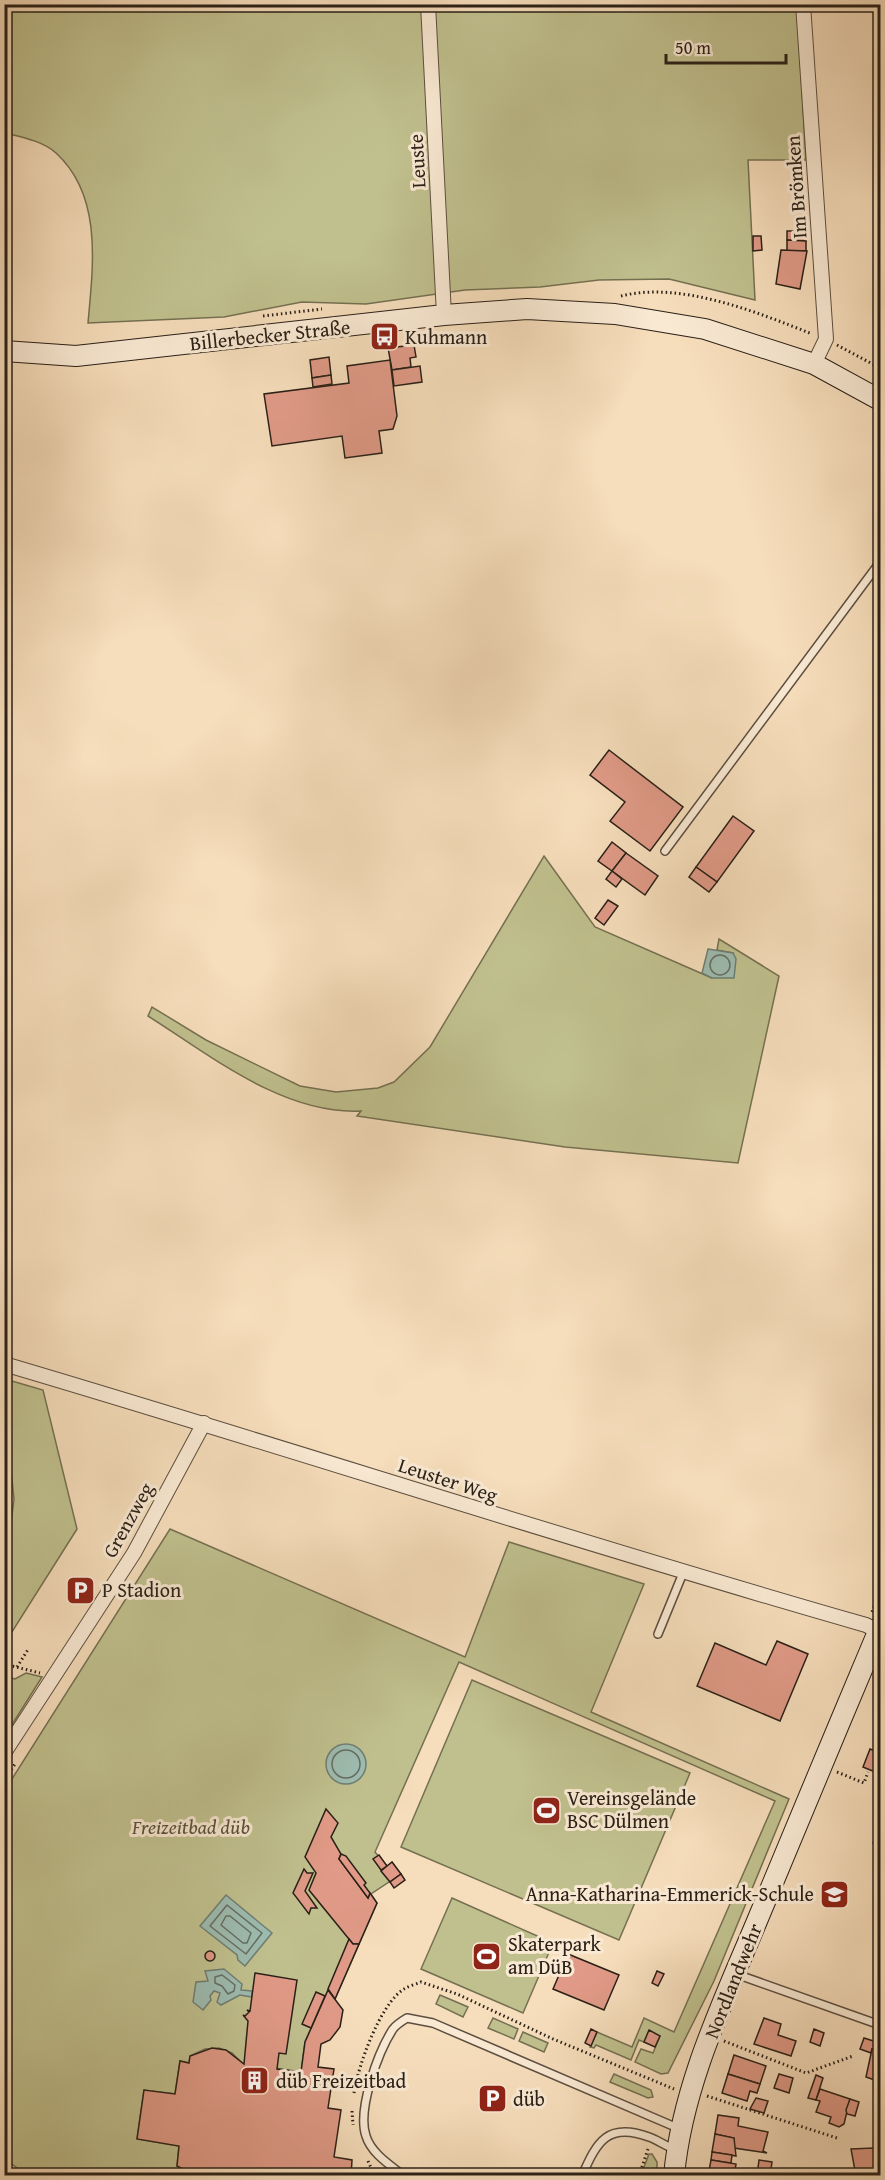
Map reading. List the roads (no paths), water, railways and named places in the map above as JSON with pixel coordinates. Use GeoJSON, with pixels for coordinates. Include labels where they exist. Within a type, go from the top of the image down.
{"type":"FeatureCollection","features":[{"type":"Feature","properties":{"kind":"main road","name":"Billerbecker Straße"},"geometry":{"type":"LineString","coordinates":[[4,351],[76,356],[444,315],[527,309],[615,314],[705,329],[814,364],[880,400]]}},
{"type":"Feature","properties":{"kind":"main road","name":"Nordlandwehr"},"geometry":{"type":"LineString","coordinates":[[674,2175],[680,2128],[691,2091],[734,1974],[877,1629]]}},
{"type":"Feature","properties":{"kind":"street","name":"Leuste"},"geometry":{"type":"LineString","coordinates":[[428,4],[444,315]]}},
{"type":"Feature","properties":{"kind":"street","name":"Im Brömken"},"geometry":{"type":"LineString","coordinates":[[803,4],[826,339],[814,364]]}},
{"type":"Feature","properties":{"kind":"street","name":"Leuster Weg"},"geometry":{"type":"LineString","coordinates":[[4,1364],[204,1423],[683,1573],[877,1629]]}},
{"type":"Feature","properties":{"kind":"street","name":"Grenzweg"},"geometry":{"type":"LineString","coordinates":[[4,1754],[134,1553],[204,1423]]}},
{"type":"Feature","properties":{"kind":"lane"},"geometry":{"type":"LineString","coordinates":[[666,851],[880,562]]}},
{"type":"Feature","properties":{"kind":"lane"},"geometry":{"type":"LineString","coordinates":[[658,1634],[683,1573]]}},
{"type":"Feature","properties":{"kind":"lane"},"geometry":{"type":"LineString","coordinates":[[734,1974],[880,2025]]}},
{"type":"Feature","properties":{"kind":"lane"},"geometry":{"type":"LineString","coordinates":[[404,2175],[375,2152],[366,2137],[362,2118],[368,2087],[393,2028],[407,2018],[433,2023],[680,2128]]}},
{"type":"Feature","properties":{"kind":"lane"},"geometry":{"type":"LineString","coordinates":[[582,2175],[594,2147],[605,2136],[631,2131],[676,2149]]}},
{"type":"Feature","properties":{"kind":"water"},"geometry":{"type":"Polygon","coordinates":[[[708,949],[733,953],[736,959],[734,978],[712,978],[702,973],[708,949]]]}},
{"type":"Feature","properties":{"kind":"water"},"geometry":{"type":"Polygon","coordinates":[[[346,1744],[354,1745],[360,1750],[365,1756],[365,1772],[360,1778],[354,1783],[346,1784],[338,1783],[332,1778],[327,1772],[326,1764],[327,1756],[332,1750],[338,1745],[346,1744]]]}},
{"type":"Feature","properties":{"kind":"water"},"geometry":{"type":"Polygon","coordinates":[[[226,1895],[272,1933],[245,1966],[238,1960],[237,1955],[200,1926],[226,1895]]]}},
{"type":"Feature","properties":{"kind":"water"},"geometry":{"type":"Polygon","coordinates":[[[224,1969],[242,1984],[241,1990],[252,1991],[252,1997],[240,1995],[221,2005],[217,2002],[220,1993],[214,1991],[210,1996],[211,2000],[203,2010],[193,2002],[196,1982],[208,1981],[205,1971],[224,1969]]]}},
{"type":"Feature","properties":{"kind":"place","name":"Kuhmann"},"geometry":{"type":"Point","coordinates":[384,337]}},
{"type":"Feature","properties":{"kind":"place","name":"P Stadion"},"geometry":{"type":"Point","coordinates":[81,1590]}},
{"type":"Feature","properties":{"kind":"place","name":"Vereinsgelände BSC Dülmen"},"geometry":{"type":"Point","coordinates":[546,1810]}},
{"type":"Feature","properties":{"kind":"place","name":"Anna-Katharina-Emmerick-Schule"},"geometry":{"type":"Point","coordinates":[835,1894]}},
{"type":"Feature","properties":{"kind":"place","name":"Skaterpark am DüB"},"geometry":{"type":"Point","coordinates":[487,1956]}},
{"type":"Feature","properties":{"kind":"place","name":"düb Freizeitbad"},"geometry":{"type":"Point","coordinates":[255,2081]}},
{"type":"Feature","properties":{"kind":"place","name":"düb"},"geometry":{"type":"Point","coordinates":[492,2099]}},
{"type":"Feature","properties":{"kind":"park label","name":"Freizeitbad düb"},"geometry":{"type":"Point","coordinates":[191,1827]}}]}
